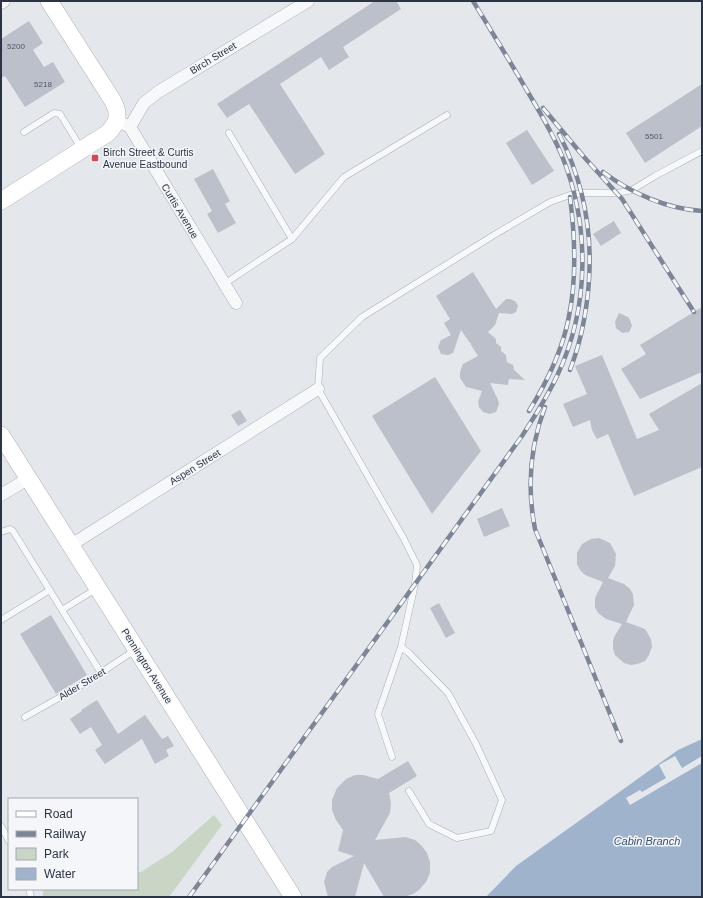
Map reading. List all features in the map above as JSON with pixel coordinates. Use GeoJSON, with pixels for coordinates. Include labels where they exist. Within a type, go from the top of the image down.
{"type":"FeatureCollection","features":[{"type":"Feature","properties":{"kind":"main road","name":"Curtis Avenue"},"geometry":{"type":"LineString","coordinates":[[49,1],[113,101],[124,124]]}},
{"type":"Feature","properties":{"kind":"main road","name":"Birch Street"},"geometry":{"type":"LineString","coordinates":[[1,201],[124,124]]}},
{"type":"Feature","properties":{"kind":"main road","name":"Pennington Avenue"},"geometry":{"type":"LineString","coordinates":[[1,434],[293,897]]}},
{"type":"Feature","properties":{"kind":"street","name":"Birch Street"},"geometry":{"type":"LineString","coordinates":[[124,124],[144,103],[158,92],[308,1]]}},
{"type":"Feature","properties":{"kind":"street","name":"Curtis Avenue"},"geometry":{"type":"LineString","coordinates":[[124,124],[236,303]]}},
{"type":"Feature","properties":{"kind":"street","name":"Aspen Street"},"geometry":{"type":"LineString","coordinates":[[71,545],[318,389]]}},
{"type":"Feature","properties":{"kind":"street"},"geometry":{"type":"LineString","coordinates":[[1,495],[29,478]]}},
{"type":"Feature","properties":{"kind":"lane"},"geometry":{"type":"LineString","coordinates":[[24,132],[54,113],[60,114],[82,149]]}},
{"type":"Feature","properties":{"kind":"lane"},"geometry":{"type":"LineString","coordinates":[[224,284],[292,239],[344,177],[446,115]]}},
{"type":"Feature","properties":{"kind":"lane"},"geometry":{"type":"LineString","coordinates":[[229,133],[292,239]]}},
{"type":"Feature","properties":{"kind":"lane"},"geometry":{"type":"LineString","coordinates":[[392,757],[378,714],[401,647],[415,584],[417,565],[400,532],[318,389],[320,358],[362,317],[550,202],[570,195],[582,193],[618,193],[632,190],[702,151]]}},
{"type":"Feature","properties":{"kind":"lane"},"geometry":{"type":"LineString","coordinates":[[1,532],[10,528],[13,531],[101,673]]}},
{"type":"Feature","properties":{"kind":"lane"},"geometry":{"type":"LineString","coordinates":[[62,610],[98,588]]}},
{"type":"Feature","properties":{"kind":"lane"},"geometry":{"type":"LineString","coordinates":[[1,620],[50,590]]}},
{"type":"Feature","properties":{"kind":"lane"},"geometry":{"type":"LineString","coordinates":[[401,647],[409,653],[448,693],[476,744],[502,800],[490,831],[457,838],[429,824],[409,791]]}},
{"type":"Feature","properties":{"kind":"lane","name":"Alder Street"},"geometry":{"type":"LineString","coordinates":[[25,717],[101,673],[137,649]]}},
{"type":"Feature","properties":{"kind":"lane"},"geometry":{"type":"LineString","coordinates":[[1,826],[8,839]]}},
{"type":"Feature","properties":{"kind":"green space"},"geometry":{"type":"Polygon","coordinates":[[[214,815],[222,825],[169,897],[43,897],[43,890],[138,890],[138,872],[141,872],[172,852],[214,815]]]}},
{"type":"Feature","properties":{"kind":"water","name":"Cabin Branch"},"geometry":{"type":"Polygon","coordinates":[[[702,739],[702,897],[486,897],[516,866],[678,750],[702,739]]]}},
{"type":"Feature","properties":{"kind":"pier"},"geometry":{"type":"Polygon","coordinates":[[[675,756],[682,768],[702,756],[702,763],[630,805],[626,798],[640,790],[642,792],[666,778],[659,765],[675,756]]]}},
{"type":"Feature","properties":{"kind":"building"},"geometry":{"type":"Polygon","coordinates":[[[375,1],[396,1],[401,9],[343,47],[349,57],[329,70],[321,57],[280,84],[325,154],[295,174],[249,104],[227,118],[217,104],[375,1]]]}},
{"type":"Feature","properties":{"kind":"building"},"geometry":{"type":"Polygon","coordinates":[[[29,21],[43,43],[33,50],[44,67],[53,62],[65,82],[25,107],[5,76],[1,78],[1,39],[29,21]]]}},
{"type":"Feature","properties":{"kind":"building"},"geometry":{"type":"Polygon","coordinates":[[[702,84],[702,126],[645,163],[626,133],[702,84]]]}},
{"type":"Feature","properties":{"kind":"building"},"geometry":{"type":"Polygon","coordinates":[[[527,130],[554,171],[532,185],[506,143],[527,130]]]}},
{"type":"Feature","properties":{"kind":"building"},"geometry":{"type":"Polygon","coordinates":[[[213,169],[230,201],[225,204],[236,223],[218,233],[207,214],[212,211],[194,179],[213,169]]]}},
{"type":"Feature","properties":{"kind":"building"},"geometry":{"type":"Polygon","coordinates":[[[614,221],[621,233],[601,246],[593,234],[614,221]]]}},
{"type":"Feature","properties":{"kind":"building"},"geometry":{"type":"Polygon","coordinates":[[[473,272],[496,309],[506,299],[515,301],[518,306],[516,312],[512,314],[499,313],[495,325],[488,332],[496,339],[496,343],[501,347],[501,351],[506,355],[507,362],[513,365],[514,370],[525,380],[509,379],[508,385],[490,383],[499,404],[496,412],[490,414],[483,412],[479,407],[478,402],[482,391],[466,387],[460,378],[460,372],[463,364],[478,356],[471,343],[461,330],[453,353],[448,355],[441,354],[438,347],[441,340],[451,335],[444,323],[450,319],[436,296],[473,272]]]}},
{"type":"Feature","properties":{"kind":"building"},"geometry":{"type":"Polygon","coordinates":[[[702,307],[702,372],[640,399],[621,369],[646,354],[640,345],[702,307]]]}},
{"type":"Feature","properties":{"kind":"building"},"geometry":{"type":"Polygon","coordinates":[[[619,313],[628,317],[630,320],[632,326],[629,332],[622,333],[616,328],[615,322],[619,313]]]}},
{"type":"Feature","properties":{"kind":"building"},"geometry":{"type":"Polygon","coordinates":[[[602,355],[637,439],[659,430],[649,414],[702,383],[702,467],[634,496],[608,434],[597,439],[592,430],[590,420],[573,427],[563,404],[587,394],[575,366],[602,355]]]}},
{"type":"Feature","properties":{"kind":"building"},"geometry":{"type":"Polygon","coordinates":[[[435,377],[481,451],[432,514],[372,416],[435,377]]]}},
{"type":"Feature","properties":{"kind":"building"},"geometry":{"type":"Polygon","coordinates":[[[240,410],[247,421],[238,426],[231,415],[240,410]]]}},
{"type":"Feature","properties":{"kind":"building"},"geometry":{"type":"Polygon","coordinates":[[[502,508],[510,526],[484,537],[477,519],[502,508]]]}},
{"type":"Feature","properties":{"kind":"building"},"geometry":{"type":"Polygon","coordinates":[[[599,538],[610,543],[616,554],[615,566],[608,578],[624,584],[633,594],[634,605],[626,622],[645,629],[651,639],[652,647],[649,655],[645,661],[637,664],[631,665],[624,663],[615,655],[613,649],[614,637],[622,624],[606,619],[598,613],[595,607],[595,598],[603,582],[585,575],[577,564],[577,553],[582,544],[591,539],[599,538]]]}},
{"type":"Feature","properties":{"kind":"building"},"geometry":{"type":"Polygon","coordinates":[[[439,603],[455,633],[446,638],[430,608],[439,603]]]}},
{"type":"Feature","properties":{"kind":"building"},"geometry":{"type":"Polygon","coordinates":[[[51,615],[87,675],[56,694],[20,634],[51,615]]]}},
{"type":"Feature","properties":{"kind":"building"},"geometry":{"type":"Polygon","coordinates":[[[97,700],[118,734],[145,715],[162,739],[168,736],[174,746],[166,750],[169,756],[155,764],[142,739],[105,764],[95,750],[102,745],[91,727],[80,734],[70,719],[97,700]]]}},
{"type":"Feature","properties":{"kind":"building"},"geometry":{"type":"Polygon","coordinates":[[[408,761],[417,776],[389,793],[391,803],[390,813],[375,840],[405,837],[415,840],[427,853],[430,862],[430,873],[426,882],[413,894],[404,897],[384,897],[364,863],[355,897],[328,897],[324,882],[327,872],[332,867],[354,856],[338,851],[343,830],[336,820],[332,810],[332,800],[337,788],[346,779],[355,775],[363,775],[378,779],[408,761]]]}},
{"type":"Feature","properties":{"kind":"railway"},"geometry":{"type":"LineString","coordinates":[[189,897],[522,436],[549,391],[568,350],[576,322],[582,266],[578,210],[571,182],[562,156],[547,124],[473,1]]}},
{"type":"Feature","properties":{"kind":"railway"},"geometry":{"type":"LineString","coordinates":[[543,108],[622,199],[694,312]]}},
{"type":"Feature","properties":{"kind":"railway"},"geometry":{"type":"LineString","coordinates":[[559,134],[569,156],[583,201],[589,248],[588,296],[581,333],[570,370]]}},
{"type":"Feature","properties":{"kind":"railway"},"geometry":{"type":"LineString","coordinates":[[603,172],[625,187],[650,199],[676,207],[702,211]]}},
{"type":"Feature","properties":{"kind":"railway"},"geometry":{"type":"LineString","coordinates":[[529,411],[554,365],[563,341],[572,301],[574,256],[570,197]]}},
{"type":"Feature","properties":{"kind":"railway"},"geometry":{"type":"LineString","coordinates":[[545,407],[536,437],[531,467],[531,498],[535,529],[621,741]]}},
{"type":"Feature","properties":{"kind":"place","name":"Birch Street & Curtis Avenue Eastbound"},"geometry":{"type":"Point","coordinates":[95,158]}}]}
